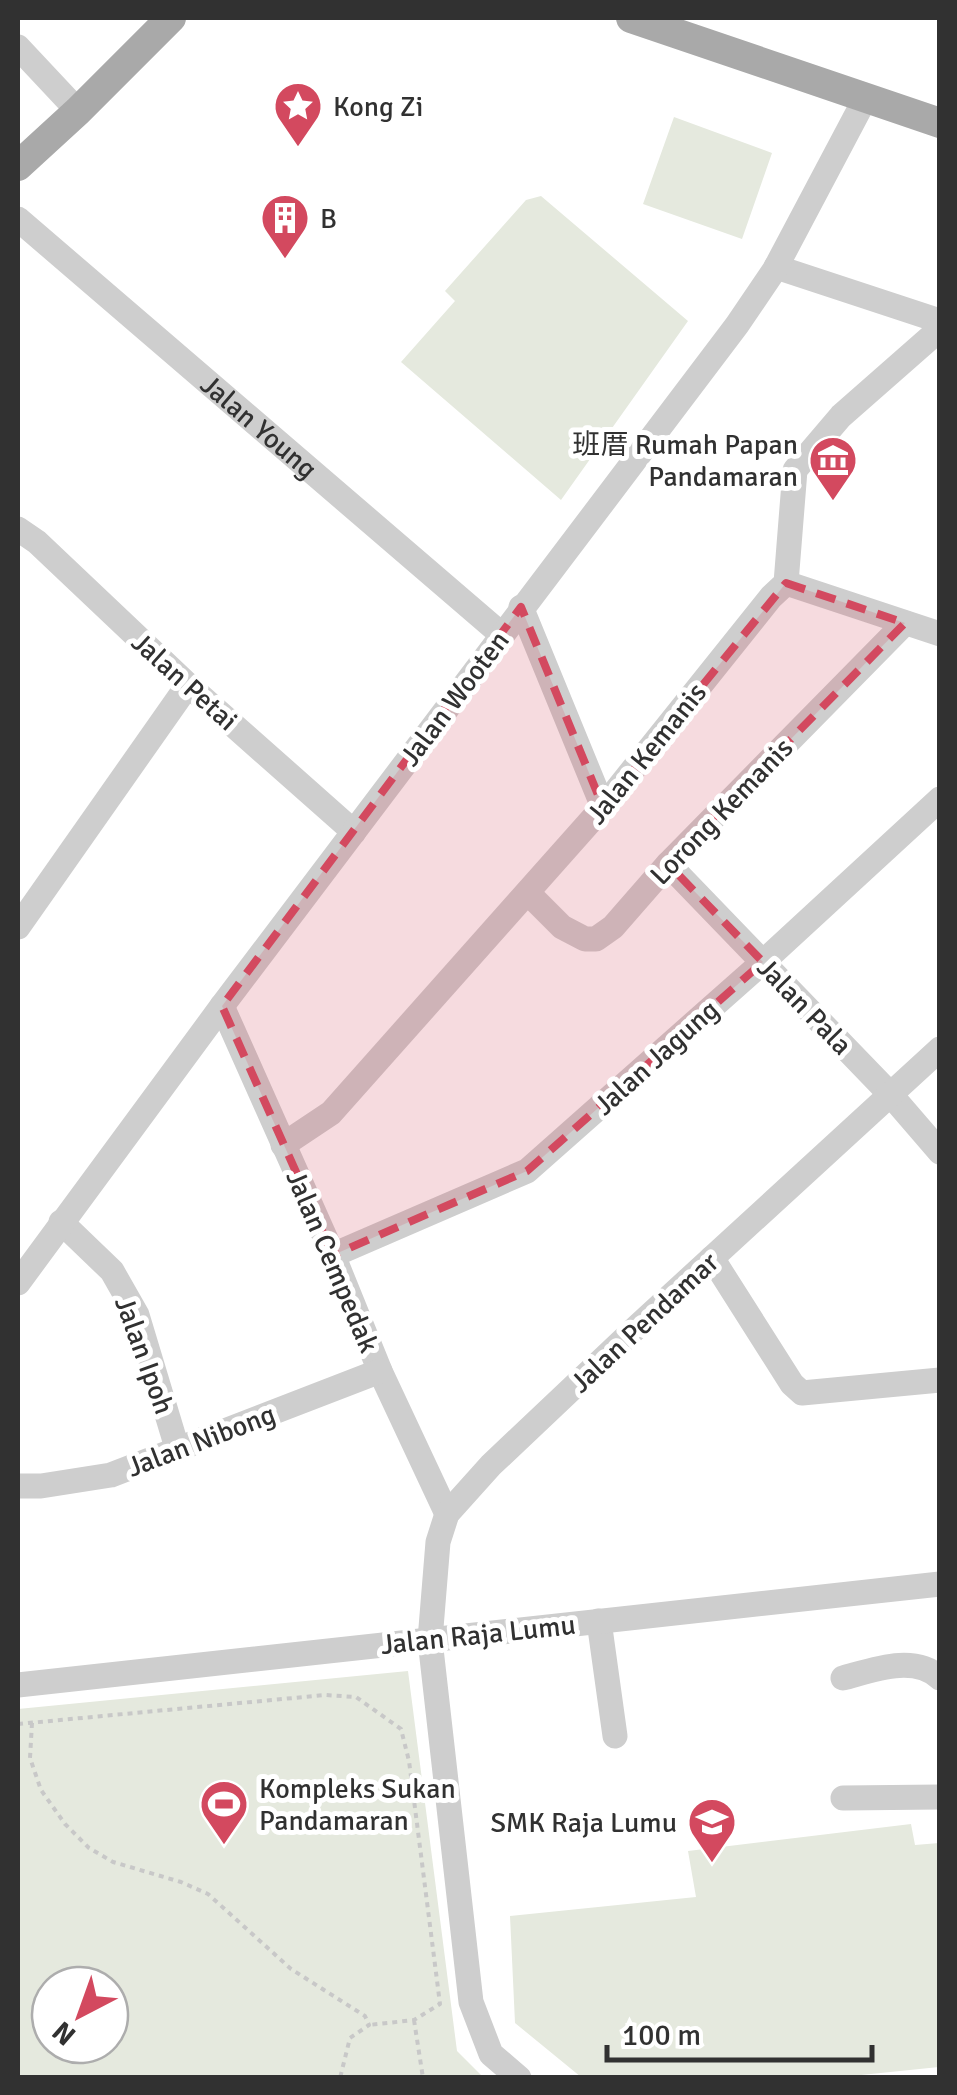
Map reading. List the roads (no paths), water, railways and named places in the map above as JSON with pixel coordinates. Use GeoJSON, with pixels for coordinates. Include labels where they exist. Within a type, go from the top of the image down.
{"type":"FeatureCollection","features":[{"type":"Feature","properties":{"kind":"main road"},"geometry":{"type":"LineString","coordinates":[[18,166],[171,18]]}},
{"type":"Feature","properties":{"kind":"main road"},"geometry":{"type":"LineString","coordinates":[[630,18],[940,123]]}},
{"type":"Feature","properties":{"kind":"street"},"geometry":{"type":"LineString","coordinates":[[18,47],[78,112]]}},
{"type":"Feature","properties":{"kind":"street","name":"Jalan Wooten"},"geometry":{"type":"LineString","coordinates":[[18,1283],[736,324],[776,267],[866,97]]}},
{"type":"Feature","properties":{"kind":"street","name":"Jalan Young"},"geometry":{"type":"LineString","coordinates":[[18,218],[501,634]]}},
{"type":"Feature","properties":{"kind":"street"},"geometry":{"type":"LineString","coordinates":[[776,267],[940,325],[841,416],[796,470],[786,583],[940,634]]}},
{"type":"Feature","properties":{"kind":"street","name":"Jalan Petai"},"geometry":{"type":"LineString","coordinates":[[18,529],[37,542],[354,832]]}},
{"type":"Feature","properties":{"kind":"street","name":"Jalan Kemanis"},"geometry":{"type":"LineString","coordinates":[[283,1145],[332,1113],[602,808],[786,583]]}},
{"type":"Feature","properties":{"kind":"street"},"geometry":{"type":"LineString","coordinates":[[521,607],[602,808]]}},
{"type":"Feature","properties":{"kind":"street","name":"Lorong Kemanis"},"geometry":{"type":"LineString","coordinates":[[528,893],[562,928],[585,939],[596,938],[612,927],[668,864],[904,623]]}},
{"type":"Feature","properties":{"kind":"street"},"geometry":{"type":"LineString","coordinates":[[18,927],[188,684]]}},
{"type":"Feature","properties":{"kind":"street","name":"Jalan Jagung"},"geometry":{"type":"LineString","coordinates":[[333,1255],[528,1171],[940,799]]}},
{"type":"Feature","properties":{"kind":"street","name":"Jalan Pala"},"geometry":{"type":"LineString","coordinates":[[668,864],[890,1094],[940,1152]]}},
{"type":"Feature","properties":{"kind":"street","name":"Jalan Cempedak"},"geometry":{"type":"LineString","coordinates":[[222,1006],[380,1371],[447,1514]]}},
{"type":"Feature","properties":{"kind":"street","name":"Jalan Pendamar"},"geometry":{"type":"LineString","coordinates":[[519,2078],[492,2054],[471,2002],[430,1640],[438,1542],[447,1514],[491,1465],[940,1049]]}},
{"type":"Feature","properties":{"kind":"street","name":"Jalan Ipoh"},"geometry":{"type":"LineString","coordinates":[[61,1222],[112,1270],[137,1315],[178,1450]]}},
{"type":"Feature","properties":{"kind":"street"},"geometry":{"type":"LineString","coordinates":[[712,1258],[792,1384],[802,1393],[940,1380]]}},
{"type":"Feature","properties":{"kind":"street","name":"Jalan Nibong"},"geometry":{"type":"LineString","coordinates":[[18,1486],[111,1475],[380,1371]]}},
{"type":"Feature","properties":{"kind":"street","name":"Jalan Raja Lumu"},"geometry":{"type":"LineString","coordinates":[[18,1685],[940,1584]]}},
{"type":"Feature","properties":{"kind":"street"},"geometry":{"type":"LineString","coordinates":[[599,1621],[614,1736]]}},
{"type":"Feature","properties":{"kind":"street"},"geometry":{"type":"LineString","coordinates":[[843,1678],[896,1664],[935,1673],[940,1678]]}},
{"type":"Feature","properties":{"kind":"street"},"geometry":{"type":"LineString","coordinates":[[843,1798],[940,1797]]}},
{"type":"Feature","properties":{"kind":"place","name":"Kong Zi"},"geometry":{"type":"Point","coordinates":[298,148]}},
{"type":"Feature","properties":{"kind":"place","name":"B"},"geometry":{"type":"Point","coordinates":[285,260]}},
{"type":"Feature","properties":{"kind":"place","name":"班厝 Rumah Papan Pandamaran"},"geometry":{"type":"Point","coordinates":[833,502]}},
{"type":"Feature","properties":{"kind":"place","name":"Kompleks Sukan Pandamaran"},"geometry":{"type":"Point","coordinates":[224,1846]}},
{"type":"Feature","properties":{"kind":"place","name":"SMK Raja Lumu"},"geometry":{"type":"Point","coordinates":[712,1864]}}]}
